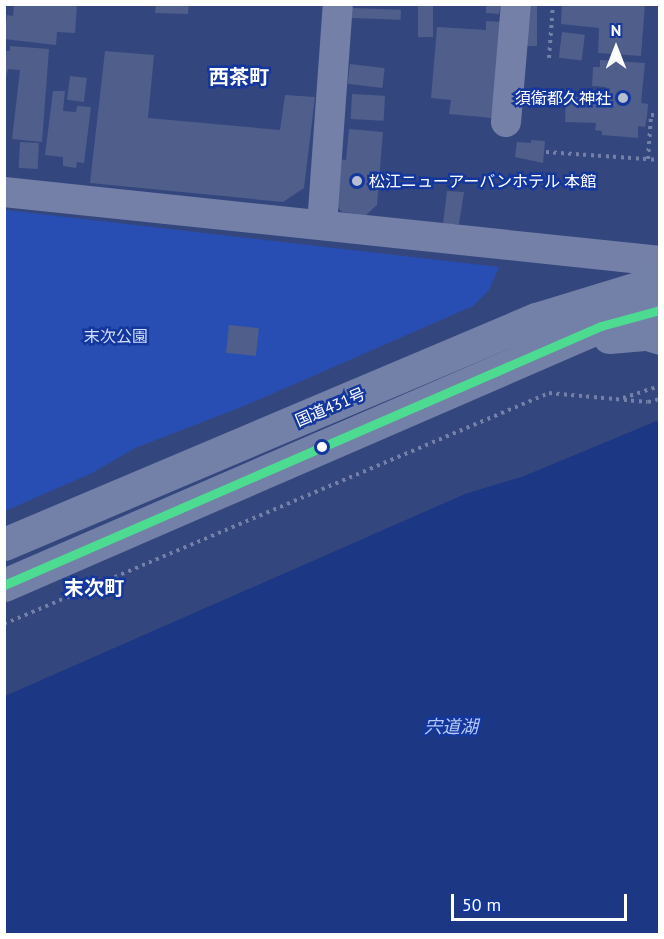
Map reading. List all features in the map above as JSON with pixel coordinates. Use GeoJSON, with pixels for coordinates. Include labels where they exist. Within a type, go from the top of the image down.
{"type":"FeatureCollection","features":[{"type":"Feature","properties":{"kind":"highway","name":"国道431号"},"geometry":{"type":"LineString","coordinates":[[4,544],[536,319],[660,281]]}},
{"type":"Feature","properties":{"kind":"highway","name":"国道431号"},"geometry":{"type":"LineString","coordinates":[[4,585],[601,326],[660,310]]}},
{"type":"Feature","properties":{"kind":"highway"},"geometry":{"type":"LineString","coordinates":[[552,347],[623,334],[647,334],[660,338]]}},
{"type":"Feature","properties":{"kind":"street"},"geometry":{"type":"LineString","coordinates":[[322,225],[338,4]]}},
{"type":"Feature","properties":{"kind":"street"},"geometry":{"type":"LineString","coordinates":[[506,122],[516,4]]}},
{"type":"Feature","properties":{"kind":"street"},"geometry":{"type":"LineString","coordinates":[[4,192],[660,261]]}},
{"type":"Feature","properties":{"kind":"path"},"geometry":{"type":"LineString","coordinates":[[549,58],[553,4]]}},
{"type":"Feature","properties":{"kind":"path"},"geometry":{"type":"LineString","coordinates":[[648,159],[651,115],[660,115]]}},
{"type":"Feature","properties":{"kind":"path"},"geometry":{"type":"LineString","coordinates":[[546,152],[660,160]]}},
{"type":"Feature","properties":{"kind":"path"},"geometry":{"type":"LineString","coordinates":[[621,399],[660,386]]}},
{"type":"Feature","properties":{"kind":"path"},"geometry":{"type":"LineString","coordinates":[[4,624],[549,393],[621,399],[660,399]]}},
{"type":"Feature","properties":{"kind":"green space","name":"末次公園"},"geometry":{"type":"Polygon","coordinates":[[[5,210],[499,267],[489,290],[473,306],[244,406],[135,448],[92,473],[5,511],[5,210]]]}},
{"type":"Feature","properties":{"kind":"water","name":"宍道湖"},"geometry":{"type":"Polygon","coordinates":[[[659,420],[659,934],[5,934],[5,696],[465,494],[524,476],[659,420]]]}},
{"type":"Feature","properties":{"kind":"building"},"geometry":{"type":"Polygon","coordinates":[[[14,4],[77,4],[75,33],[57,32],[56,45],[4,39],[7,15],[13,16],[14,4]]]}},
{"type":"Feature","properties":{"kind":"building"},"geometry":{"type":"Polygon","coordinates":[[[156,4],[189,4],[188,14],[155,13],[156,4]]]}},
{"type":"Feature","properties":{"kind":"building"},"geometry":{"type":"Polygon","coordinates":[[[418,4],[433,4],[433,37],[418,37],[418,4]]]}},
{"type":"Feature","properties":{"kind":"building"},"geometry":{"type":"Polygon","coordinates":[[[486,4],[501,4],[499,14],[486,13],[486,4]]]}},
{"type":"Feature","properties":{"kind":"building"},"geometry":{"type":"Polygon","coordinates":[[[518,4],[537,4],[537,46],[518,46],[518,4]]]}},
{"type":"Feature","properties":{"kind":"building"},"geometry":{"type":"Polygon","coordinates":[[[562,4],[645,4],[641,56],[598,53],[599,28],[561,24],[562,4]]]}},
{"type":"Feature","properties":{"kind":"building"},"geometry":{"type":"Polygon","coordinates":[[[351,8],[401,10],[401,20],[351,18],[351,8]]]}},
{"type":"Feature","properties":{"kind":"building"},"geometry":{"type":"Polygon","coordinates":[[[486,21],[505,22],[503,119],[449,114],[451,100],[431,98],[437,27],[486,30],[486,21]]]}},
{"type":"Feature","properties":{"kind":"building"},"geometry":{"type":"Polygon","coordinates":[[[562,32],[585,35],[582,61],[559,58],[562,32]]]}},
{"type":"Feature","properties":{"kind":"building"},"geometry":{"type":"Polygon","coordinates":[[[10,46],[49,49],[42,142],[12,139],[20,70],[8,69],[4,86],[4,51],[10,51],[10,46]]]}},
{"type":"Feature","properties":{"kind":"building"},"geometry":{"type":"Polygon","coordinates":[[[105,51],[154,55],[148,118],[280,130],[285,95],[315,97],[304,188],[283,202],[90,183],[105,51]]]}},
{"type":"Feature","properties":{"kind":"building","name":"須衛都久神社"},"geometry":{"type":"Polygon","coordinates":[[[600,60],[645,63],[641,103],[648,104],[647,116],[645,127],[638,126],[638,138],[602,135],[602,131],[595,130],[596,123],[565,122],[566,96],[587,98],[587,102],[606,99],[606,87],[592,86],[593,67],[600,67],[600,60]]]}},
{"type":"Feature","properties":{"kind":"building"},"geometry":{"type":"Polygon","coordinates":[[[350,64],[385,68],[382,88],[348,84],[350,64]]]}},
{"type":"Feature","properties":{"kind":"building"},"geometry":{"type":"Polygon","coordinates":[[[70,76],[87,78],[84,102],[67,100],[70,76]]]}},
{"type":"Feature","properties":{"kind":"building"},"geometry":{"type":"Polygon","coordinates":[[[53,91],[65,91],[63,111],[76,112],[77,106],[91,107],[84,163],[77,162],[76,168],[63,166],[63,157],[45,155],[53,91]]]}},
{"type":"Feature","properties":{"kind":"building"},"geometry":{"type":"Polygon","coordinates":[[[352,94],[385,96],[384,121],[351,119],[352,94]]]}},
{"type":"Feature","properties":{"kind":"building","name":"松江ニューアーバンホテル 本館"},"geometry":{"type":"Polygon","coordinates":[[[349,129],[383,132],[377,205],[366,215],[342,212],[332,201],[336,159],[346,160],[349,129]]]}},
{"type":"Feature","properties":{"kind":"building"},"geometry":{"type":"Polygon","coordinates":[[[531,140],[545,141],[543,163],[515,157],[517,142],[531,143],[531,140]]]}},
{"type":"Feature","properties":{"kind":"building"},"geometry":{"type":"Polygon","coordinates":[[[20,142],[39,143],[38,169],[19,168],[20,142]]]}},
{"type":"Feature","properties":{"kind":"building"},"geometry":{"type":"Polygon","coordinates":[[[447,191],[464,192],[459,224],[443,224],[447,191]]]}},
{"type":"Feature","properties":{"kind":"building"},"geometry":{"type":"Polygon","coordinates":[[[229,325],[259,328],[256,356],[226,353],[229,325]]]}},
{"type":"Feature","properties":{"kind":"transit line"},"geometry":{"type":"LineString","coordinates":[[4,585],[601,326],[660,310]]}},
{"type":"Feature","properties":{"kind":"place","name":"須衛都久神社"},"geometry":{"type":"Point","coordinates":[623,98]}},
{"type":"Feature","properties":{"kind":"place","name":"松江ニューアーバンホテル 本館"},"geometry":{"type":"Point","coordinates":[357,181]}},
{"type":"Feature","properties":{"kind":"district","name":"西茶町"},"geometry":{"type":"Point","coordinates":[239,77]}},
{"type":"Feature","properties":{"kind":"district","name":"末次町"},"geometry":{"type":"Point","coordinates":[94,588]}}]}
